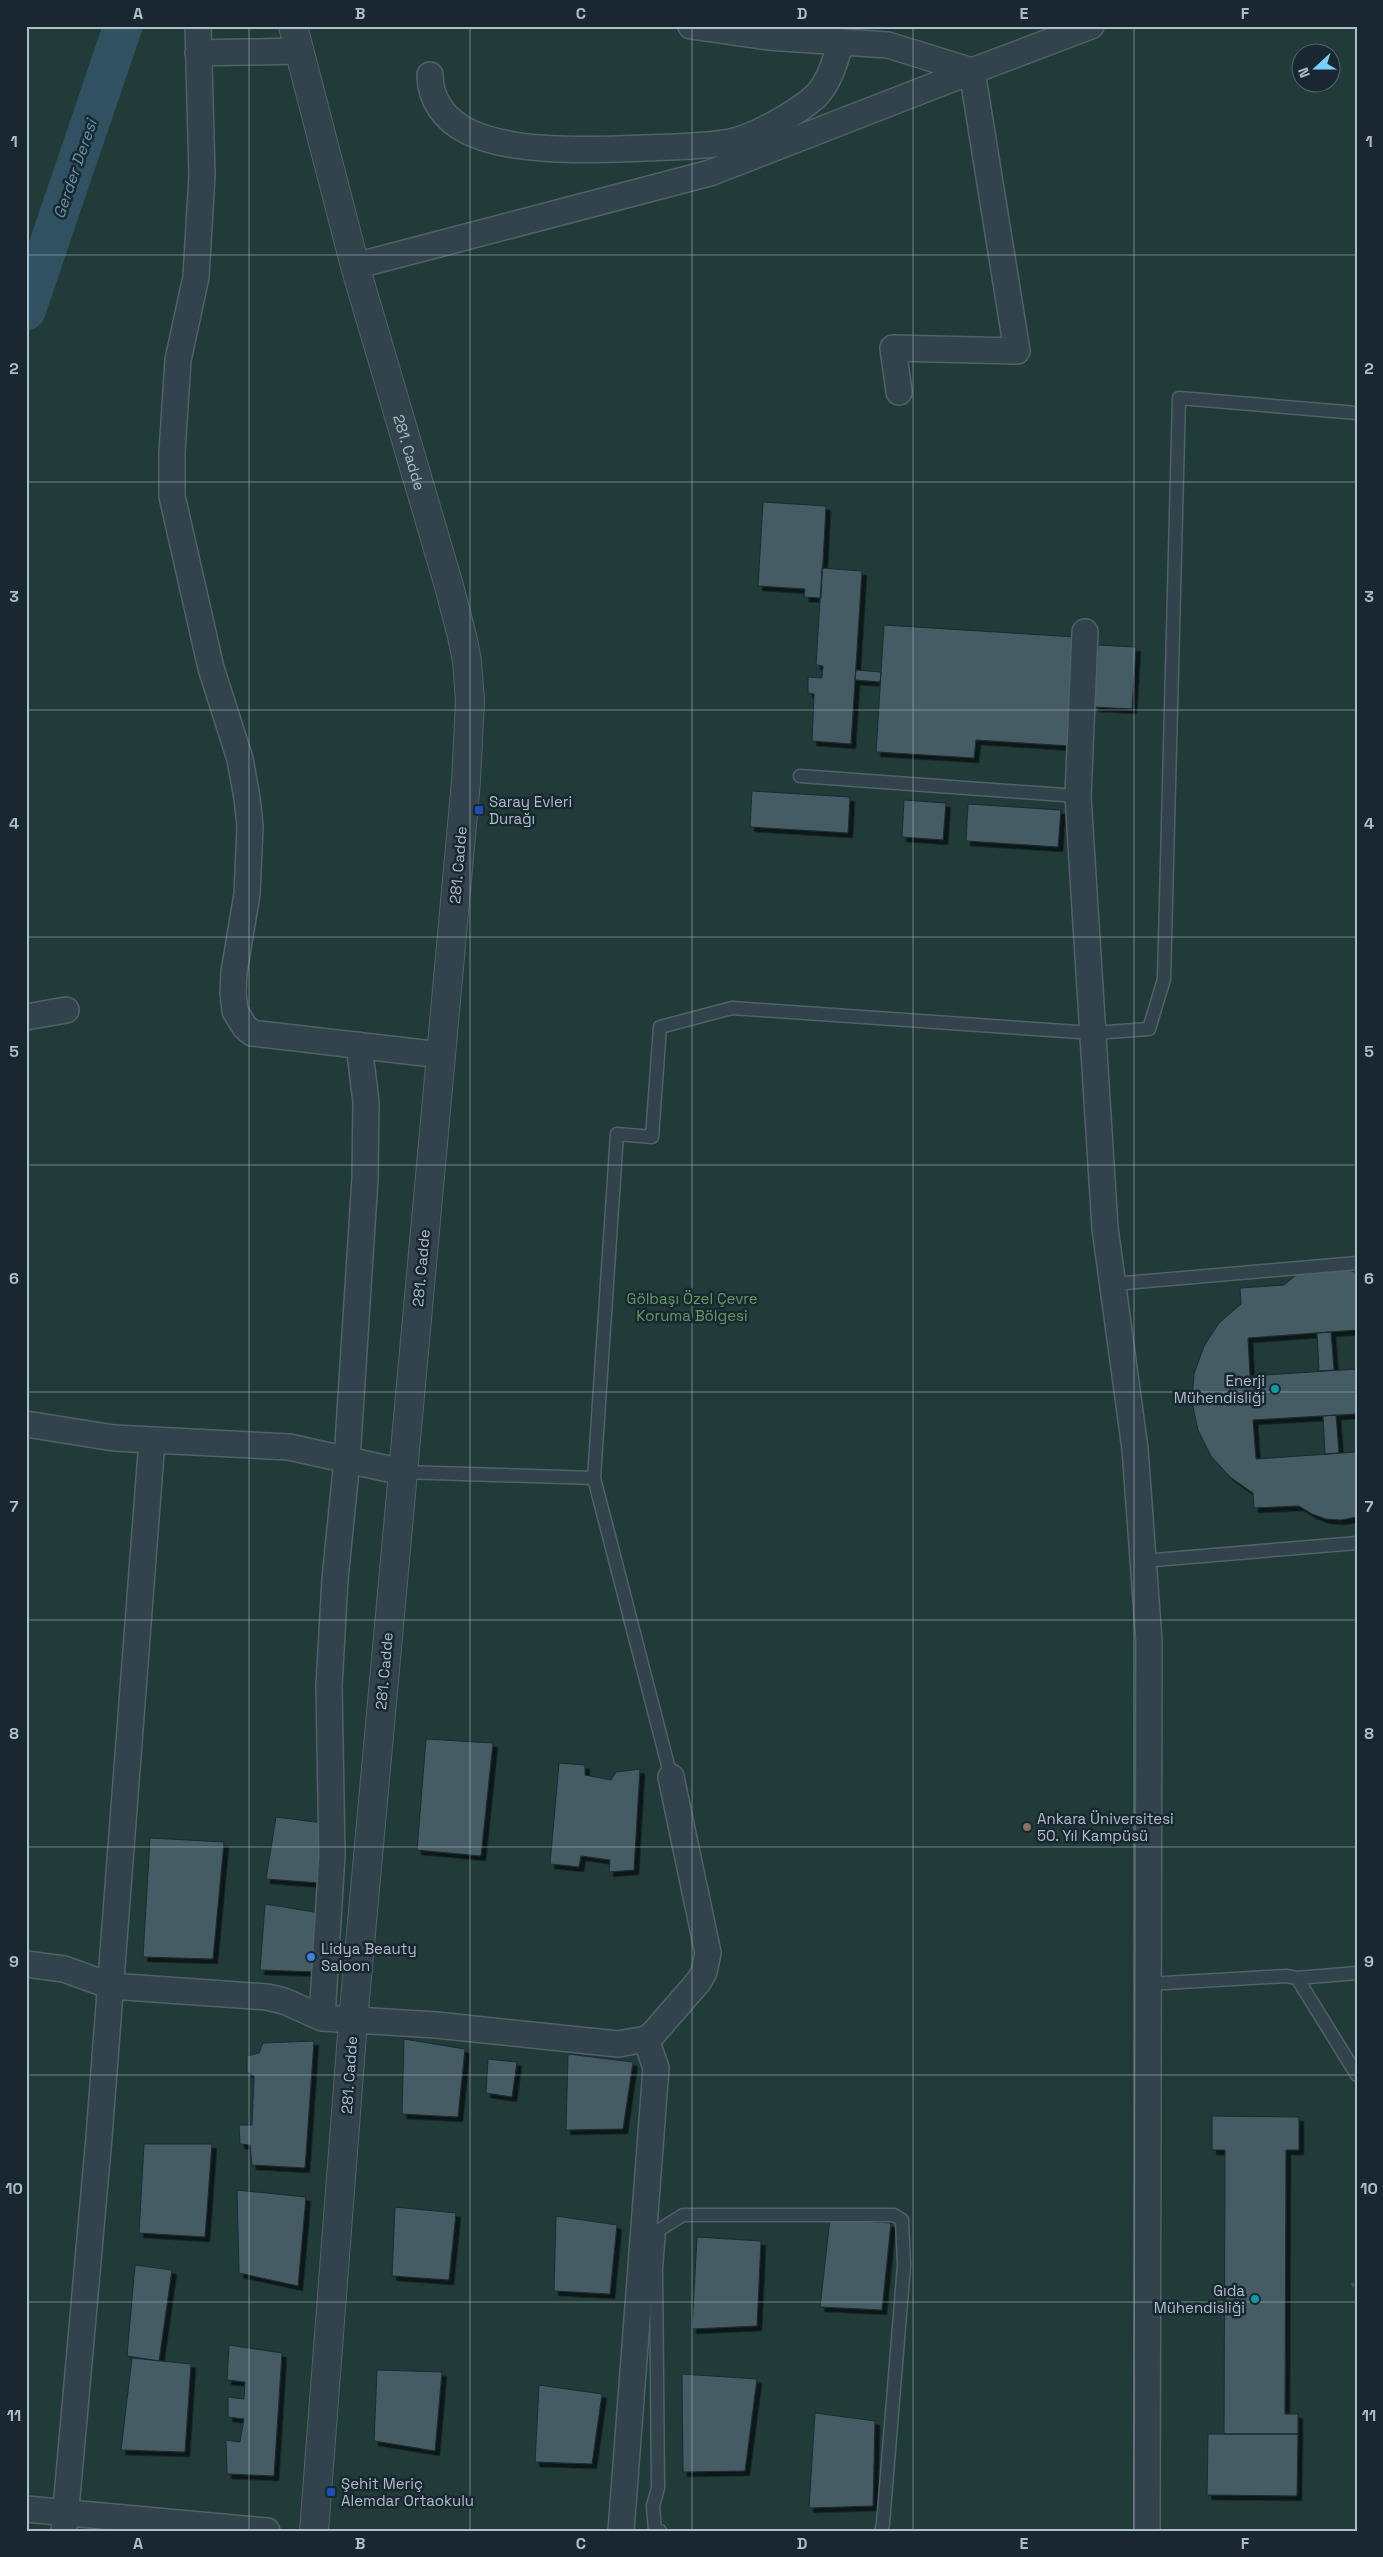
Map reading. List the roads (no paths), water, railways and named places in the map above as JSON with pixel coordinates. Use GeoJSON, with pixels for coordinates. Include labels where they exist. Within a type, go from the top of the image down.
{"type":"FeatureCollection","features":[{"type":"Feature","properties":{"kind":"street"},"geometry":{"type":"LineString","coordinates":[[198,26],[202,175],[196,268],[178,360],[172,453],[172,496],[211,668],[240,759],[248,798],[249,857],[247,894],[234,972],[235,1010],[245,1027],[252,1033],[441,1055]]}},
{"type":"Feature","properties":{"kind":"street"},"geometry":{"type":"LineString","coordinates":[[691,26],[768,36],[841,42],[888,36],[972,71]]}},
{"type":"Feature","properties":{"kind":"street"},"geometry":{"type":"LineString","coordinates":[[355,266],[710,173],[1091,26]]}},
{"type":"Feature","properties":{"kind":"street"},"geometry":{"type":"LineString","coordinates":[[198,53],[296,39]]}},
{"type":"Feature","properties":{"kind":"street","name":"281. Cadde"},"geometry":{"type":"LineString","coordinates":[[296,39],[355,266],[449,586],[467,661],[470,701],[466,781],[353,2021],[314,2531]]}},
{"type":"Feature","properties":{"kind":"street"},"geometry":{"type":"LineString","coordinates":[[430,75],[430,89],[433,99],[443,113],[467,131],[492,140],[554,149],[690,146],[731,142],[753,134],[814,97],[825,86],[841,42]]}},
{"type":"Feature","properties":{"kind":"street"},"geometry":{"type":"LineString","coordinates":[[899,392],[893,348],[1017,351],[972,71]]}},
{"type":"Feature","properties":{"kind":"street"},"geometry":{"type":"LineString","coordinates":[[1085,632],[1078,796],[1105,1228],[1135,1449],[1149,1641],[1146,2531]]}},
{"type":"Feature","properties":{"kind":"street"},"geometry":{"type":"LineString","coordinates":[[26,1017],[66,1010]]}},
{"type":"Feature","properties":{"kind":"street"},"geometry":{"type":"LineString","coordinates":[[322,2018],[332,1855],[329,1686],[335,1579],[347,1460],[364,1178],[366,1102],[359,1046]]}},
{"type":"Feature","properties":{"kind":"street"},"geometry":{"type":"LineString","coordinates":[[26,1424],[106,1437],[289,1447],[402,1472]]}},
{"type":"Feature","properties":{"kind":"street"},"geometry":{"type":"LineString","coordinates":[[65,2522],[130,1751],[152,1440]]}},
{"type":"Feature","properties":{"kind":"street"},"geometry":{"type":"LineString","coordinates":[[26,1964],[64,1969],[111,1986],[267,1997],[284,2001],[322,2018],[436,2025],[618,2044],[646,2039],[653,2034],[699,1981],[704,1972],[708,1953],[671,1778]]}},
{"type":"Feature","properties":{"kind":"street"},"geometry":{"type":"LineString","coordinates":[[621,2531],[656,2068],[646,2039]]}},
{"type":"Feature","properties":{"kind":"street"},"geometry":{"type":"LineString","coordinates":[[26,2509],[65,2522],[267,2531]]}},
{"type":"Feature","properties":{"kind":"lane"},"geometry":{"type":"LineString","coordinates":[[671,1778],[594,1478],[617,1134],[652,1137],[660,1027],[732,1008],[1093,1033],[1148,1029],[1164,978],[1179,398],[1357,413]]}},
{"type":"Feature","properties":{"kind":"lane"},"geometry":{"type":"LineString","coordinates":[[800,776],[1078,796]]}},
{"type":"Feature","properties":{"kind":"lane"},"geometry":{"type":"LineString","coordinates":[[1113,1284],[1357,1263]]}},
{"type":"Feature","properties":{"kind":"lane"},"geometry":{"type":"LineString","coordinates":[[402,1472],[594,1478]]}},
{"type":"Feature","properties":{"kind":"lane"},"geometry":{"type":"LineString","coordinates":[[1143,1561],[1357,1543]]}},
{"type":"Feature","properties":{"kind":"lane"},"geometry":{"type":"LineString","coordinates":[[1148,1984],[1286,1976],[1297,1978],[1357,1973]]}},
{"type":"Feature","properties":{"kind":"lane"},"geometry":{"type":"LineString","coordinates":[[1297,1978],[1357,2075]]}},
{"type":"Feature","properties":{"kind":"lane"},"geometry":{"type":"LineString","coordinates":[[660,2531],[654,2530],[653,2506],[658,2488],[656,2268],[659,2230],[683,2215],[894,2215],[902,2220],[904,2265],[881,2531]]}},
{"type":"Feature","properties":{"kind":"waterway","name":"Gerder Deresi"},"geometry":{"type":"LineString","coordinates":[[26,311],[123,26]]}},
{"type":"Feature","properties":{"kind":"place","name":"Saray Evleri Durağı"},"geometry":{"type":"Point","coordinates":[479,810]}},
{"type":"Feature","properties":{"kind":"place","name":"Enerji Mühendisliği"},"geometry":{"type":"Point","coordinates":[1275,1389]}},
{"type":"Feature","properties":{"kind":"place","name":"Ankara Üniversitesi 50. Yıl Kampüsü"},"geometry":{"type":"Point","coordinates":[1027,1827]}},
{"type":"Feature","properties":{"kind":"place","name":"Lidya Beauty Saloon"},"geometry":{"type":"Point","coordinates":[311,1957]}},
{"type":"Feature","properties":{"kind":"place","name":"Gıda Mühendisliği"},"geometry":{"type":"Point","coordinates":[1255,2299]}},
{"type":"Feature","properties":{"kind":"place","name":"Şehit Meriç Alemdar Ortaokulu"},"geometry":{"type":"Point","coordinates":[331,2492]}},
{"type":"Feature","properties":{"kind":"park label","name":"Gölbaşı Özel Çevre Koruma Bölgesi"},"geometry":{"type":"Point","coordinates":[692,1306]}}]}
